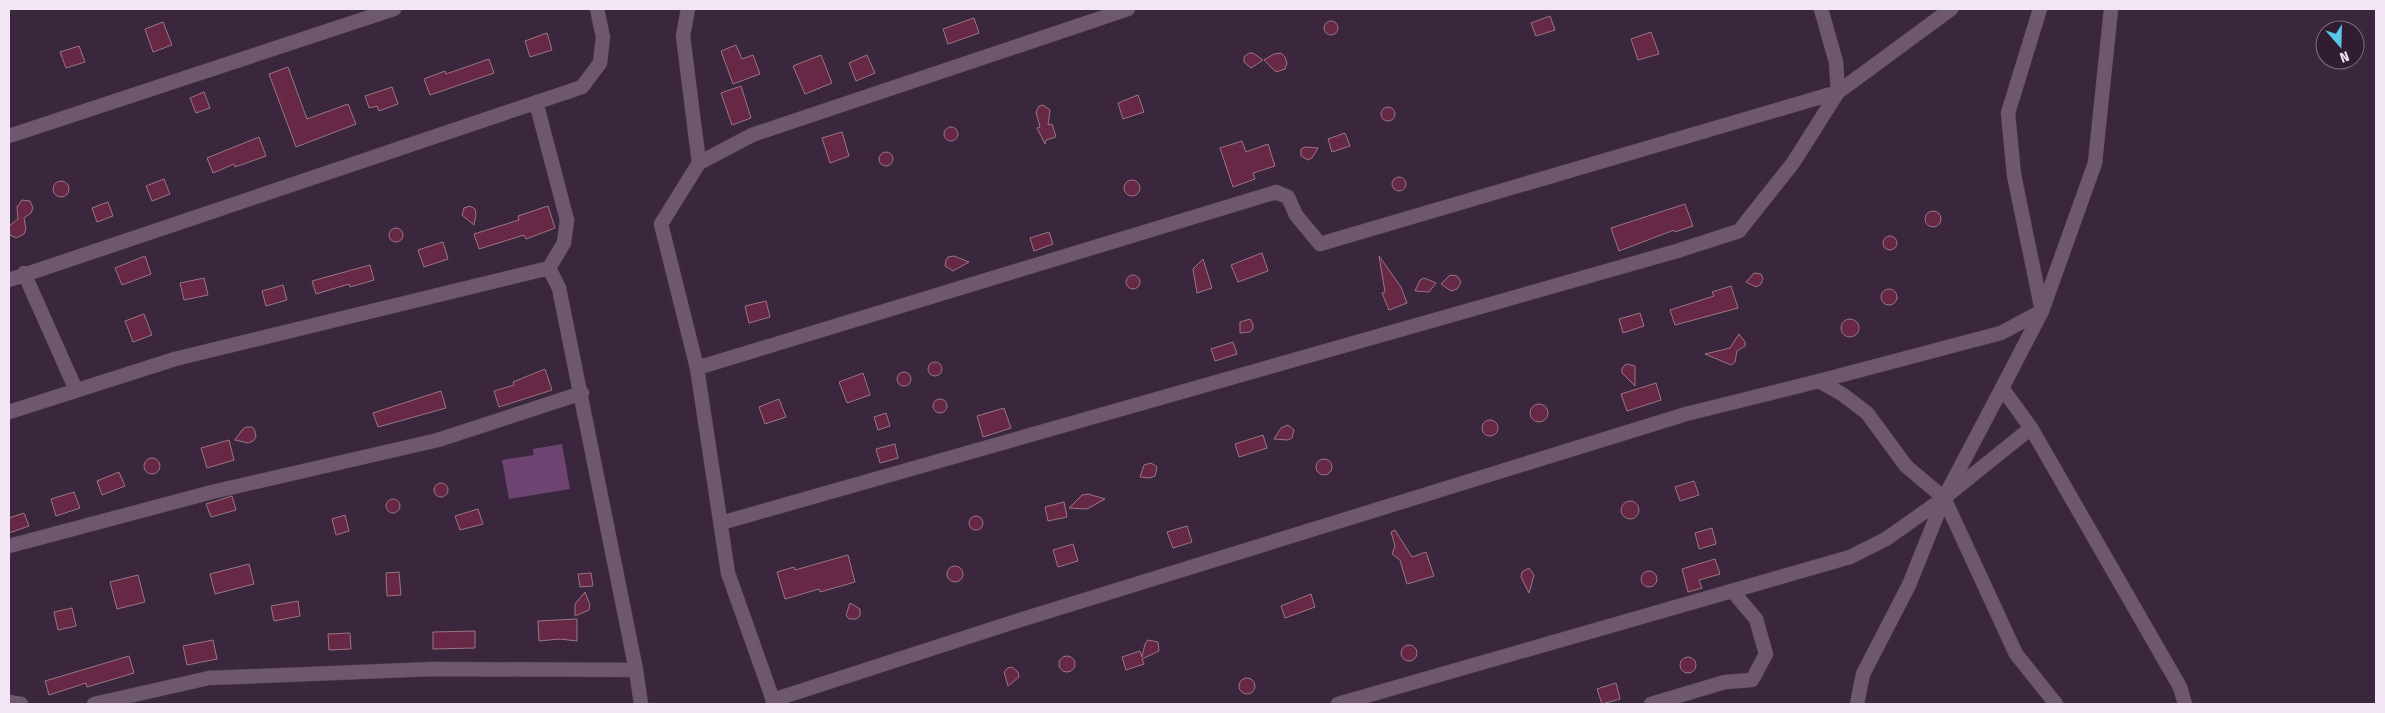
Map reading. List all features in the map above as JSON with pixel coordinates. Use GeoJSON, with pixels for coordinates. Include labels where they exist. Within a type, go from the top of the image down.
{"type":"FeatureCollection","features":[{"type":"Feature","properties":{"kind":"street"},"geometry":{"type":"LineString","coordinates":[[9,136],[394,9]]}},
{"type":"Feature","properties":{"kind":"street"},"geometry":{"type":"LineString","coordinates":[[9,280],[582,87],[600,63],[603,37],[597,9]]}},
{"type":"Feature","properties":{"kind":"street"},"geometry":{"type":"LineString","coordinates":[[688,9],[683,36],[699,163]]}},
{"type":"Feature","properties":{"kind":"street"},"geometry":{"type":"LineString","coordinates":[[1128,9],[752,135],[699,163],[661,224],[696,368],[728,573],[773,702],[1029,617],[1677,417],[2001,333],[2042,310]]}},
{"type":"Feature","properties":{"kind":"street"},"geometry":{"type":"LineString","coordinates":[[720,523],[1677,251],[1739,231],[1794,163],[1838,92],[1836,62],[1820,9]]}},
{"type":"Feature","properties":{"kind":"street"},"geometry":{"type":"LineString","coordinates":[[696,368],[1276,192],[1288,197],[1296,215],[1320,244],[1838,92],[1951,9]]}},
{"type":"Feature","properties":{"kind":"street"},"geometry":{"type":"LineString","coordinates":[[2040,9],[2008,114],[2014,175],[2042,310]]}},
{"type":"Feature","properties":{"kind":"street"},"geometry":{"type":"LineString","coordinates":[[1856,704],[1862,674],[1909,586],[1944,498],[2042,310],[2095,163],[2111,9]]}},
{"type":"Feature","properties":{"kind":"street"},"geometry":{"type":"LineString","coordinates":[[9,412],[175,359],[549,268],[564,243],[567,220],[536,102]]}},
{"type":"Feature","properties":{"kind":"street"},"geometry":{"type":"LineString","coordinates":[[549,268],[559,288],[582,393],[636,670],[640,704]]}},
{"type":"Feature","properties":{"kind":"street"},"geometry":{"type":"LineString","coordinates":[[24,274],[76,390]]}},
{"type":"Feature","properties":{"kind":"street"},"geometry":{"type":"LineString","coordinates":[[1819,381],[1842,394],[1866,413],[1906,466],[1944,498],[2016,654],[2056,704]]}},
{"type":"Feature","properties":{"kind":"street"},"geometry":{"type":"LineString","coordinates":[[2002,388],[2031,428],[2180,687],[2185,704]]}},
{"type":"Feature","properties":{"kind":"street"},"geometry":{"type":"LineString","coordinates":[[9,546],[212,492],[438,440],[582,393]]}},
{"type":"Feature","properties":{"kind":"street"},"geometry":{"type":"LineString","coordinates":[[1338,704],[1850,557],[1886,539],[1944,498],[2031,428]]}},
{"type":"Feature","properties":{"kind":"street"},"geometry":{"type":"LineString","coordinates":[[1652,704],[1725,682],[1752,680],[1766,654],[1756,619],[1732,592]]}},
{"type":"Feature","properties":{"kind":"street"},"geometry":{"type":"LineString","coordinates":[[94,704],[209,678],[434,669],[636,670]]}},
{"type":"Feature","properties":{"kind":"street"},"geometry":{"type":"LineString","coordinates":[[9,702],[21,704]]}},
{"type":"Feature","properties":{"kind":"shaded area"},"geometry":{"type":"Polygon","coordinates":[[[562,444],[570,489],[509,499],[502,460],[534,455],[533,449],[562,444]]]}},
{"type":"Feature","properties":{"kind":"building"},"geometry":{"type":"Polygon","coordinates":[[[1550,16],[1555,30],[1536,36],[1531,23],[1550,16]]]}},
{"type":"Feature","properties":{"kind":"building"},"geometry":{"type":"Polygon","coordinates":[[[974,18],[979,33],[948,44],[943,29],[974,18]]]}},
{"type":"Feature","properties":{"kind":"building"},"geometry":{"type":"Polygon","coordinates":[[[1331,21],[1336,23],[1338,28],[1336,33],[1331,35],[1326,33],[1324,28],[1326,23],[1331,21]]]}},
{"type":"Feature","properties":{"kind":"building"},"geometry":{"type":"Polygon","coordinates":[[[163,22],[172,45],[153,52],[145,29],[163,22]]]}},
{"type":"Feature","properties":{"kind":"building"},"geometry":{"type":"Polygon","coordinates":[[[1651,32],[1659,54],[1638,60],[1631,39],[1651,32]]]}},
{"type":"Feature","properties":{"kind":"building"},"geometry":{"type":"Polygon","coordinates":[[[547,33],[552,50],[530,57],[525,41],[547,33]]]}},
{"type":"Feature","properties":{"kind":"building"},"geometry":{"type":"Polygon","coordinates":[[[736,45],[742,59],[753,55],[760,74],[733,84],[721,51],[736,45]]]}},
{"type":"Feature","properties":{"kind":"building"},"geometry":{"type":"Polygon","coordinates":[[[79,46],[85,62],[66,68],[60,52],[79,46]]]}},
{"type":"Feature","properties":{"kind":"building"},"geometry":{"type":"Polygon","coordinates":[[[1249,53],[1253,53],[1263,60],[1251,68],[1244,62],[1244,57],[1249,53]]]}},
{"type":"Feature","properties":{"kind":"building"},"geometry":{"type":"Polygon","coordinates":[[[1281,53],[1287,63],[1285,69],[1276,72],[1264,60],[1274,54],[1281,53]]]}},
{"type":"Feature","properties":{"kind":"building"},"geometry":{"type":"Polygon","coordinates":[[[821,55],[832,83],[805,94],[793,66],[821,55]]]}},
{"type":"Feature","properties":{"kind":"building"},"geometry":{"type":"Polygon","coordinates":[[[867,55],[875,73],[856,81],[849,63],[867,55]]]}},
{"type":"Feature","properties":{"kind":"building"},"geometry":{"type":"Polygon","coordinates":[[[489,59],[494,73],[430,95],[424,79],[445,71],[446,74],[489,59]]]}},
{"type":"Feature","properties":{"kind":"building"},"geometry":{"type":"Polygon","coordinates":[[[288,67],[307,119],[348,104],[356,124],[296,147],[269,74],[288,67]]]}},
{"type":"Feature","properties":{"kind":"building"},"geometry":{"type":"Polygon","coordinates":[[[741,86],[751,118],[732,125],[721,93],[741,86]]]}},
{"type":"Feature","properties":{"kind":"building"},"geometry":{"type":"Polygon","coordinates":[[[392,87],[398,104],[379,111],[377,106],[369,108],[365,96],[392,87]]]}},
{"type":"Feature","properties":{"kind":"building"},"geometry":{"type":"Polygon","coordinates":[[[204,92],[210,108],[196,113],[190,98],[204,92]]]}},
{"type":"Feature","properties":{"kind":"building"},"geometry":{"type":"Polygon","coordinates":[[[1138,95],[1144,112],[1123,119],[1118,103],[1138,95]]]}},
{"type":"Feature","properties":{"kind":"building"},"geometry":{"type":"Polygon","coordinates":[[[1043,105],[1050,110],[1048,125],[1052,124],[1056,137],[1046,140],[1045,144],[1037,128],[1040,127],[1036,112],[1039,106],[1043,105]]]}},
{"type":"Feature","properties":{"kind":"building"},"geometry":{"type":"Polygon","coordinates":[[[1388,107],[1393,109],[1395,114],[1393,119],[1388,121],[1383,119],[1381,114],[1383,109],[1388,107]]]}},
{"type":"Feature","properties":{"kind":"building"},"geometry":{"type":"Polygon","coordinates":[[[951,127],[956,129],[958,134],[956,139],[951,141],[946,139],[944,134],[946,129],[951,127]]]}},
{"type":"Feature","properties":{"kind":"building"},"geometry":{"type":"Polygon","coordinates":[[[842,132],[849,156],[830,163],[822,138],[842,132]]]}},
{"type":"Feature","properties":{"kind":"building"},"geometry":{"type":"Polygon","coordinates":[[[1345,133],[1350,146],[1332,152],[1328,139],[1345,133]]]}},
{"type":"Feature","properties":{"kind":"building"},"geometry":{"type":"Polygon","coordinates":[[[259,137],[266,156],[235,167],[234,164],[213,173],[207,158],[259,137]]]}},
{"type":"Feature","properties":{"kind":"building"},"geometry":{"type":"Polygon","coordinates":[[[1242,141],[1246,152],[1268,144],[1275,166],[1253,173],[1255,179],[1233,187],[1220,148],[1242,141]]]}},
{"type":"Feature","properties":{"kind":"building"},"geometry":{"type":"Polygon","coordinates":[[[1305,147],[1318,148],[1312,158],[1308,160],[1301,156],[1301,149],[1305,147]]]}},
{"type":"Feature","properties":{"kind":"building"},"geometry":{"type":"Polygon","coordinates":[[[883,152],[889,152],[893,159],[889,166],[883,166],[879,162],[879,156],[883,152]]]}},
{"type":"Feature","properties":{"kind":"building"},"geometry":{"type":"Polygon","coordinates":[[[1399,177],[1404,179],[1406,184],[1404,189],[1399,191],[1394,189],[1392,184],[1394,179],[1399,177]]]}},
{"type":"Feature","properties":{"kind":"building"},"geometry":{"type":"Polygon","coordinates":[[[164,179],[170,194],[152,201],[146,186],[164,179]]]}},
{"type":"Feature","properties":{"kind":"building"},"geometry":{"type":"Polygon","coordinates":[[[1132,180],[1138,182],[1140,188],[1138,194],[1132,196],[1126,194],[1124,188],[1126,182],[1132,180]]]}},
{"type":"Feature","properties":{"kind":"building"},"geometry":{"type":"Polygon","coordinates":[[[61,181],[69,189],[61,197],[53,189],[61,181]]]}},
{"type":"Feature","properties":{"kind":"building"},"geometry":{"type":"Polygon","coordinates":[[[22,200],[30,201],[33,208],[31,213],[24,218],[26,229],[24,234],[16,238],[10,235],[9,226],[18,219],[17,207],[22,200]]]}},
{"type":"Feature","properties":{"kind":"building"},"geometry":{"type":"Polygon","coordinates":[[[108,202],[113,216],[97,222],[92,208],[108,202]]]}},
{"type":"Feature","properties":{"kind":"building"},"geometry":{"type":"Polygon","coordinates":[[[1685,204],[1693,226],[1675,232],[1674,230],[1619,251],[1611,228],[1685,204]]]}},
{"type":"Feature","properties":{"kind":"building"},"geometry":{"type":"Polygon","coordinates":[[[470,206],[475,209],[474,225],[462,215],[464,208],[470,206]]]}},
{"type":"Feature","properties":{"kind":"building"},"geometry":{"type":"Polygon","coordinates":[[[548,206],[555,228],[526,239],[524,235],[479,249],[474,234],[519,220],[518,216],[548,206]]]}},
{"type":"Feature","properties":{"kind":"building"},"geometry":{"type":"Polygon","coordinates":[[[1933,211],[1941,219],[1933,227],[1925,219],[1933,211]]]}},
{"type":"Feature","properties":{"kind":"building"},"geometry":{"type":"Polygon","coordinates":[[[396,228],[401,230],[403,235],[401,240],[396,242],[391,240],[389,235],[391,230],[396,228]]]}},
{"type":"Feature","properties":{"kind":"building"},"geometry":{"type":"Polygon","coordinates":[[[1049,232],[1053,244],[1034,251],[1030,238],[1049,232]]]}},
{"type":"Feature","properties":{"kind":"building"},"geometry":{"type":"Polygon","coordinates":[[[1887,236],[1893,236],[1897,243],[1893,250],[1887,250],[1883,246],[1883,240],[1887,236]]]}},
{"type":"Feature","properties":{"kind":"building"},"geometry":{"type":"Polygon","coordinates":[[[443,242],[448,259],[424,267],[418,250],[443,242]]]}},
{"type":"Feature","properties":{"kind":"building"},"geometry":{"type":"Polygon","coordinates":[[[1262,253],[1268,271],[1238,282],[1231,265],[1262,253]]]}},
{"type":"Feature","properties":{"kind":"building"},"geometry":{"type":"Polygon","coordinates":[[[145,256],[151,274],[122,285],[115,268],[145,256]]]}},
{"type":"Feature","properties":{"kind":"building"},"geometry":{"type":"Polygon","coordinates":[[[954,256],[969,262],[953,271],[945,266],[948,257],[954,256]]]}},
{"type":"Feature","properties":{"kind":"building"},"geometry":{"type":"Polygon","coordinates":[[[1379,256],[1401,287],[1407,303],[1389,310],[1382,293],[1385,292],[1379,256]]]}},
{"type":"Feature","properties":{"kind":"building"},"geometry":{"type":"Polygon","coordinates":[[[1203,259],[1212,288],[1197,293],[1193,269],[1203,259]]]}},
{"type":"Feature","properties":{"kind":"building"},"geometry":{"type":"Polygon","coordinates":[[[370,265],[374,280],[350,287],[349,284],[316,294],[312,281],[370,265]]]}},
{"type":"Feature","properties":{"kind":"building"},"geometry":{"type":"Polygon","coordinates":[[[1754,273],[1761,274],[1763,279],[1761,284],[1756,287],[1746,282],[1754,273]]]}},
{"type":"Feature","properties":{"kind":"building"},"geometry":{"type":"Polygon","coordinates":[[[1130,275],[1136,275],[1140,282],[1136,289],[1130,289],[1126,285],[1126,279],[1130,275]]]}},
{"type":"Feature","properties":{"kind":"building"},"geometry":{"type":"Polygon","coordinates":[[[1450,275],[1457,276],[1461,282],[1457,289],[1451,291],[1441,284],[1450,275]]]}},
{"type":"Feature","properties":{"kind":"building"},"geometry":{"type":"Polygon","coordinates":[[[204,278],[208,295],[184,300],[180,283],[204,278]]]}},
{"type":"Feature","properties":{"kind":"building"},"geometry":{"type":"Polygon","coordinates":[[[1424,278],[1436,283],[1429,292],[1415,291],[1420,280],[1424,278]]]}},
{"type":"Feature","properties":{"kind":"building"},"geometry":{"type":"Polygon","coordinates":[[[283,285],[287,300],[266,306],[262,291],[283,285]]]}},
{"type":"Feature","properties":{"kind":"building"},"geometry":{"type":"Polygon","coordinates":[[[1731,286],[1738,308],[1675,325],[1670,310],[1714,296],[1712,292],[1731,286]]]}},
{"type":"Feature","properties":{"kind":"building"},"geometry":{"type":"Polygon","coordinates":[[[1889,289],[1897,297],[1889,305],[1881,297],[1889,289]]]}},
{"type":"Feature","properties":{"kind":"building"},"geometry":{"type":"Polygon","coordinates":[[[766,301],[770,317],[749,323],[745,306],[766,301]]]}},
{"type":"Feature","properties":{"kind":"building"},"geometry":{"type":"Polygon","coordinates":[[[1640,313],[1644,326],[1623,333],[1619,319],[1640,313]]]}},
{"type":"Feature","properties":{"kind":"building"},"geometry":{"type":"Polygon","coordinates":[[[144,314],[152,335],[133,342],[125,321],[144,314]]]}},
{"type":"Feature","properties":{"kind":"building"},"geometry":{"type":"Polygon","coordinates":[[[1250,319],[1253,329],[1250,332],[1240,333],[1240,322],[1250,319]]]}},
{"type":"Feature","properties":{"kind":"building"},"geometry":{"type":"Polygon","coordinates":[[[1846,319],[1854,319],[1859,324],[1857,335],[1846,337],[1841,332],[1841,324],[1846,319]]]}},
{"type":"Feature","properties":{"kind":"building"},"geometry":{"type":"Polygon","coordinates":[[[1739,334],[1745,342],[1745,346],[1737,351],[1735,362],[1731,365],[1705,354],[1730,348],[1739,334]]]}},
{"type":"Feature","properties":{"kind":"building"},"geometry":{"type":"Polygon","coordinates":[[[1233,342],[1237,354],[1215,361],[1211,349],[1233,342]]]}},
{"type":"Feature","properties":{"kind":"building"},"geometry":{"type":"Polygon","coordinates":[[[935,362],[940,364],[942,369],[940,374],[935,376],[930,374],[928,369],[930,364],[935,362]]]}},
{"type":"Feature","properties":{"kind":"building"},"geometry":{"type":"Polygon","coordinates":[[[1626,364],[1635,366],[1635,386],[1622,373],[1622,368],[1626,364]]]}},
{"type":"Feature","properties":{"kind":"building"},"geometry":{"type":"Polygon","coordinates":[[[545,369],[552,390],[499,407],[494,391],[514,385],[513,382],[545,369]]]}},
{"type":"Feature","properties":{"kind":"building"},"geometry":{"type":"Polygon","coordinates":[[[901,372],[907,372],[911,379],[907,386],[901,386],[897,382],[897,376],[901,372]]]}},
{"type":"Feature","properties":{"kind":"building"},"geometry":{"type":"Polygon","coordinates":[[[863,373],[870,395],[847,403],[839,382],[863,373]]]}},
{"type":"Feature","properties":{"kind":"building"},"geometry":{"type":"Polygon","coordinates":[[[1656,383],[1661,400],[1627,411],[1621,394],[1656,383]]]}},
{"type":"Feature","properties":{"kind":"building"},"geometry":{"type":"Polygon","coordinates":[[[441,391],[446,408],[378,427],[373,413],[441,391]]]}},
{"type":"Feature","properties":{"kind":"building"},"geometry":{"type":"Polygon","coordinates":[[[779,399],[786,417],[765,424],[759,407],[779,399]]]}},
{"type":"Feature","properties":{"kind":"building"},"geometry":{"type":"Polygon","coordinates":[[[937,399],[943,399],[947,406],[943,413],[937,413],[933,409],[933,403],[937,399]]]}},
{"type":"Feature","properties":{"kind":"building"},"geometry":{"type":"Polygon","coordinates":[[[1539,404],[1545,407],[1548,413],[1545,419],[1539,422],[1533,419],[1530,413],[1533,407],[1539,404]]]}},
{"type":"Feature","properties":{"kind":"building"},"geometry":{"type":"Polygon","coordinates":[[[1004,408],[1011,428],[983,437],[977,416],[1004,408]]]}},
{"type":"Feature","properties":{"kind":"building"},"geometry":{"type":"Polygon","coordinates":[[[886,413],[890,426],[878,430],[874,417],[886,413]]]}},
{"type":"Feature","properties":{"kind":"building"},"geometry":{"type":"Polygon","coordinates":[[[1490,420],[1496,422],[1498,428],[1496,434],[1490,436],[1484,434],[1482,428],[1484,422],[1490,420]]]}},
{"type":"Feature","properties":{"kind":"building"},"geometry":{"type":"Polygon","coordinates":[[[1288,425],[1294,430],[1292,438],[1288,440],[1274,439],[1281,428],[1288,425]]]}},
{"type":"Feature","properties":{"kind":"building"},"geometry":{"type":"Polygon","coordinates":[[[246,427],[252,427],[255,431],[256,437],[253,441],[248,443],[235,440],[242,430],[246,427]]]}},
{"type":"Feature","properties":{"kind":"building"},"geometry":{"type":"Polygon","coordinates":[[[1263,435],[1267,448],[1239,457],[1235,444],[1263,435]]]}},
{"type":"Feature","properties":{"kind":"building"},"geometry":{"type":"Polygon","coordinates":[[[229,440],[234,460],[207,468],[201,448],[229,440]]]}},
{"type":"Feature","properties":{"kind":"building"},"geometry":{"type":"Polygon","coordinates":[[[895,444],[898,458],[880,463],[876,449],[895,444]]]}},
{"type":"Feature","properties":{"kind":"building"},"geometry":{"type":"Polygon","coordinates":[[[152,458],[158,460],[160,466],[158,472],[152,474],[146,472],[144,466],[146,460],[152,458]]]}},
{"type":"Feature","properties":{"kind":"building"},"geometry":{"type":"Polygon","coordinates":[[[1324,459],[1332,467],[1324,475],[1316,467],[1324,459]]]}},
{"type":"Feature","properties":{"kind":"building"},"geometry":{"type":"Polygon","coordinates":[[[1151,463],[1157,467],[1155,476],[1150,478],[1140,477],[1144,465],[1151,463]]]}},
{"type":"Feature","properties":{"kind":"building"},"geometry":{"type":"Polygon","coordinates":[[[119,472],[125,486],[102,495],[97,481],[119,472]]]}},
{"type":"Feature","properties":{"kind":"building"},"geometry":{"type":"Polygon","coordinates":[[[1694,481],[1699,495],[1680,501],[1675,487],[1694,481]]]}},
{"type":"Feature","properties":{"kind":"building"},"geometry":{"type":"Polygon","coordinates":[[[438,483],[444,483],[448,490],[444,497],[438,497],[434,493],[434,487],[438,483]]]}},
{"type":"Feature","properties":{"kind":"building"},"geometry":{"type":"Polygon","coordinates":[[[74,492],[80,508],[56,516],[51,499],[74,492]]]}},
{"type":"Feature","properties":{"kind":"building"},"geometry":{"type":"Polygon","coordinates":[[[1088,494],[1105,499],[1087,509],[1069,508],[1082,495],[1088,494]]]}},
{"type":"Feature","properties":{"kind":"building"},"geometry":{"type":"Polygon","coordinates":[[[232,496],[236,510],[211,517],[206,504],[232,496]]]}},
{"type":"Feature","properties":{"kind":"building"},"geometry":{"type":"Polygon","coordinates":[[[393,499],[398,501],[400,506],[398,511],[393,513],[388,511],[386,506],[388,501],[393,499]]]}},
{"type":"Feature","properties":{"kind":"building"},"geometry":{"type":"Polygon","coordinates":[[[1630,501],[1636,504],[1639,510],[1636,516],[1630,519],[1624,516],[1621,510],[1624,504],[1630,501]]]}},
{"type":"Feature","properties":{"kind":"building"},"geometry":{"type":"Polygon","coordinates":[[[1064,502],[1067,517],[1048,521],[1045,507],[1064,502]]]}},
{"type":"Feature","properties":{"kind":"building"},"geometry":{"type":"Polygon","coordinates":[[[478,509],[483,524],[460,530],[455,516],[478,509]]]}},
{"type":"Feature","properties":{"kind":"building"},"geometry":{"type":"Polygon","coordinates":[[[24,513],[29,526],[9,533],[9,518],[24,513]]]}},
{"type":"Feature","properties":{"kind":"building"},"geometry":{"type":"Polygon","coordinates":[[[345,515],[349,531],[336,535],[332,519],[345,515]]]}},
{"type":"Feature","properties":{"kind":"building"},"geometry":{"type":"Polygon","coordinates":[[[973,516],[979,516],[983,523],[979,530],[973,530],[969,526],[969,520],[973,516]]]}},
{"type":"Feature","properties":{"kind":"building"},"geometry":{"type":"Polygon","coordinates":[[[1187,526],[1192,542],[1173,548],[1167,532],[1187,526]]]}},
{"type":"Feature","properties":{"kind":"building"},"geometry":{"type":"Polygon","coordinates":[[[1712,528],[1716,544],[1699,549],[1695,533],[1712,528]]]}},
{"type":"Feature","properties":{"kind":"building"},"geometry":{"type":"Polygon","coordinates":[[[1395,530],[1412,557],[1426,552],[1434,576],[1407,584],[1400,560],[1392,554],[1395,546],[1391,532],[1395,530]]]}},
{"type":"Feature","properties":{"kind":"building"},"geometry":{"type":"Polygon","coordinates":[[[1073,544],[1078,561],[1058,567],[1053,550],[1073,544]]]}},
{"type":"Feature","properties":{"kind":"building"},"geometry":{"type":"Polygon","coordinates":[[[848,555],[855,582],[820,592],[819,589],[785,599],[777,572],[794,567],[795,570],[848,555]]]}},
{"type":"Feature","properties":{"kind":"building"},"geometry":{"type":"Polygon","coordinates":[[[1715,559],[1720,574],[1699,580],[1702,588],[1688,592],[1682,569],[1715,559]]]}},
{"type":"Feature","properties":{"kind":"building"},"geometry":{"type":"Polygon","coordinates":[[[249,564],[254,584],[215,594],[210,574],[249,564]]]}},
{"type":"Feature","properties":{"kind":"building"},"geometry":{"type":"Polygon","coordinates":[[[955,566],[963,574],[955,582],[947,574],[955,566]]]}},
{"type":"Feature","properties":{"kind":"building"},"geometry":{"type":"Polygon","coordinates":[[[1529,568],[1534,575],[1529,593],[1521,577],[1522,572],[1529,568]]]}},
{"type":"Feature","properties":{"kind":"building"},"geometry":{"type":"Polygon","coordinates":[[[1649,571],[1657,579],[1649,587],[1641,579],[1649,571]]]}},
{"type":"Feature","properties":{"kind":"building"},"geometry":{"type":"Polygon","coordinates":[[[399,572],[401,595],[387,596],[386,573],[399,572]]]}},
{"type":"Feature","properties":{"kind":"building"},"geometry":{"type":"Polygon","coordinates":[[[591,573],[593,586],[580,587],[578,574],[591,573]]]}},
{"type":"Feature","properties":{"kind":"building"},"geometry":{"type":"Polygon","coordinates":[[[138,575],[145,602],[117,609],[110,582],[138,575]]]}},
{"type":"Feature","properties":{"kind":"building"},"geometry":{"type":"Polygon","coordinates":[[[585,592],[590,605],[589,610],[575,616],[575,604],[585,592]]]}},
{"type":"Feature","properties":{"kind":"building"},"geometry":{"type":"Polygon","coordinates":[[[1311,594],[1315,607],[1285,618],[1281,606],[1311,594]]]}},
{"type":"Feature","properties":{"kind":"building"},"geometry":{"type":"Polygon","coordinates":[[[298,601],[300,616],[274,621],[271,606],[298,601]]]}},
{"type":"Feature","properties":{"kind":"building"},"geometry":{"type":"Polygon","coordinates":[[[850,603],[860,609],[860,616],[856,619],[849,619],[846,615],[850,603]]]}},
{"type":"Feature","properties":{"kind":"building"},"geometry":{"type":"Polygon","coordinates":[[[72,608],[76,626],[58,630],[54,612],[72,608]]]}},
{"type":"Feature","properties":{"kind":"building"},"geometry":{"type":"Polygon","coordinates":[[[577,619],[577,641],[560,639],[539,641],[538,621],[577,619]]]}},
{"type":"Feature","properties":{"kind":"building"},"geometry":{"type":"Polygon","coordinates":[[[475,631],[475,648],[433,649],[433,632],[475,631]]]}},
{"type":"Feature","properties":{"kind":"building"},"geometry":{"type":"Polygon","coordinates":[[[350,633],[351,649],[329,650],[328,634],[350,633]]]}},
{"type":"Feature","properties":{"kind":"building"},"geometry":{"type":"Polygon","coordinates":[[[213,640],[217,659],[187,665],[183,646],[213,640]]]}},
{"type":"Feature","properties":{"kind":"building"},"geometry":{"type":"Polygon","coordinates":[[[1148,640],[1158,642],[1159,651],[1142,659],[1144,664],[1126,670],[1122,657],[1140,651],[1142,657],[1148,640]]]}},
{"type":"Feature","properties":{"kind":"building"},"geometry":{"type":"Polygon","coordinates":[[[1409,645],[1417,653],[1409,661],[1401,653],[1409,645]]]}},
{"type":"Feature","properties":{"kind":"building"},"geometry":{"type":"Polygon","coordinates":[[[129,656],[134,673],[87,687],[86,683],[49,695],[45,681],[129,656]]]}},
{"type":"Feature","properties":{"kind":"building"},"geometry":{"type":"Polygon","coordinates":[[[1067,656],[1075,664],[1067,672],[1059,664],[1067,656]]]}},
{"type":"Feature","properties":{"kind":"building"},"geometry":{"type":"Polygon","coordinates":[[[1688,657],[1696,665],[1688,673],[1680,665],[1688,657]]]}},
{"type":"Feature","properties":{"kind":"building"},"geometry":{"type":"Polygon","coordinates":[[[1012,667],[1018,672],[1019,677],[1008,686],[1004,672],[1012,667]]]}},
{"type":"Feature","properties":{"kind":"building"},"geometry":{"type":"Polygon","coordinates":[[[1247,678],[1255,686],[1247,694],[1239,686],[1247,678]]]}},
{"type":"Feature","properties":{"kind":"building"},"geometry":{"type":"Polygon","coordinates":[[[1616,683],[1620,699],[1602,704],[1597,689],[1616,683]]]}}]}
